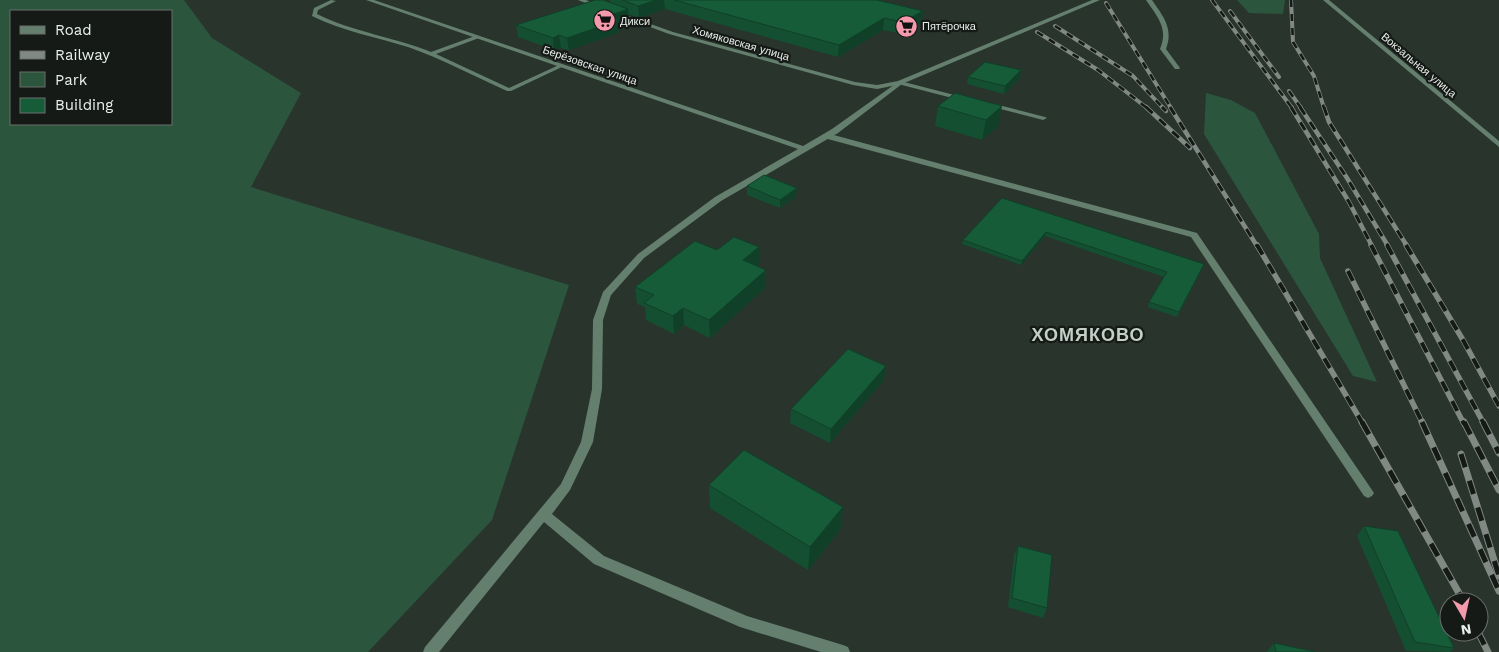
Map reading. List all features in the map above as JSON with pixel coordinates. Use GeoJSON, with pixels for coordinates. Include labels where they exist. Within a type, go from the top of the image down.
{"type":"FeatureCollection","features":[{"type":"Feature","properties":{"kind":"street"},"geometry":{"type":"LineString","coordinates":[[342,0],[333,0],[316,9],[314,15],[331,24],[432,54],[510,90],[561,66]]}},
{"type":"Feature","properties":{"kind":"street","name":"Берёзовская улица"},"geometry":{"type":"LineString","coordinates":[[369,0],[804,149]]}},
{"type":"Feature","properties":{"kind":"street","name":"Хомяковская улица"},"geometry":{"type":"LineString","coordinates":[[582,0],[672,33],[805,72],[855,84],[877,87],[900,83]]}},
{"type":"Feature","properties":{"kind":"street"},"geometry":{"type":"LineString","coordinates":[[430,652],[566,487],[587,442],[598,389],[598,320],[606,294],[640,256],[718,199],[827,136],[900,83],[1097,0]]}},
{"type":"Feature","properties":{"kind":"street"},"geometry":{"type":"LineString","coordinates":[[1149,0],[1169,31],[1168,41],[1163,49],[1177,68]]}},
{"type":"Feature","properties":{"kind":"street","name":"Вокзальная улица"},"geometry":{"type":"LineString","coordinates":[[1326,0],[1499,145]]}},
{"type":"Feature","properties":{"kind":"street"},"geometry":{"type":"LineString","coordinates":[[432,54],[477,37]]}},
{"type":"Feature","properties":{"kind":"street"},"geometry":{"type":"LineString","coordinates":[[900,83],[976,102]]}},
{"type":"Feature","properties":{"kind":"street"},"geometry":{"type":"LineString","coordinates":[[986,104],[1043,118]]}},
{"type":"Feature","properties":{"kind":"street"},"geometry":{"type":"LineString","coordinates":[[827,136],[1194,235],[1368,494]]}},
{"type":"Feature","properties":{"kind":"street"},"geometry":{"type":"LineString","coordinates":[[543,514],[600,560],[745,622],[843,652]]}},
{"type":"Feature","properties":{"kind":"green space"},"geometry":{"type":"Polygon","coordinates":[[[0,0],[184,0],[212,38],[301,93],[251,187],[569,285],[492,520],[368,652],[0,652],[0,0]]]}},
{"type":"Feature","properties":{"kind":"green space"},"geometry":{"type":"Polygon","coordinates":[[[1237,0],[1285,0],[1283,14],[1249,13],[1237,0]]]}},
{"type":"Feature","properties":{"kind":"green space"},"geometry":{"type":"Polygon","coordinates":[[[1206,93],[1231,100],[1255,113],[1319,234],[1320,258],[1377,382],[1353,376],[1204,134],[1206,93]]]}},
{"type":"Feature","properties":{"kind":"building"},"geometry":{"type":"Polygon","coordinates":[[[595,0],[603,0],[628,9],[608,16],[619,20],[567,38],[559,35],[553,38],[516,25],[595,0]]]}},
{"type":"Feature","properties":{"kind":"building"},"geometry":{"type":"Polygon","coordinates":[[[622,0],[656,0],[638,6],[622,0]]]}},
{"type":"Feature","properties":{"kind":"building"},"geometry":{"type":"Polygon","coordinates":[[[674,0],[877,0],[923,11],[903,22],[884,18],[839,45],[674,0]]]}},
{"type":"Feature","properties":{"kind":"building"},"geometry":{"type":"Polygon","coordinates":[[[985,62],[1021,70],[1005,86],[968,77],[985,62]]]}},
{"type":"Feature","properties":{"kind":"building"},"geometry":{"type":"Polygon","coordinates":[[[955,93],[1002,106],[986,120],[938,106],[955,93]]]}},
{"type":"Feature","properties":{"kind":"building"},"geometry":{"type":"Polygon","coordinates":[[[764,175],[797,188],[780,200],[747,186],[764,175]]]}},
{"type":"Feature","properties":{"kind":"building"},"geometry":{"type":"Polygon","coordinates":[[[1002,198],[1204,264],[1179,312],[1149,302],[1167,272],[1046,232],[1022,261],[963,240],[1002,198]]]}},
{"type":"Feature","properties":{"kind":"building"},"geometry":{"type":"Polygon","coordinates":[[[734,237],[759,247],[743,260],[766,270],[709,320],[683,308],[673,316],[644,303],[654,295],[635,287],[695,241],[717,250],[734,237]]]}},
{"type":"Feature","properties":{"kind":"building"},"geometry":{"type":"Polygon","coordinates":[[[848,349],[886,366],[831,429],[791,409],[848,349]]]}},
{"type":"Feature","properties":{"kind":"building"},"geometry":{"type":"Polygon","coordinates":[[[744,450],[843,507],[810,547],[709,485],[744,450]]]}},
{"type":"Feature","properties":{"kind":"building"},"geometry":{"type":"Polygon","coordinates":[[[1364,526],[1398,531],[1439,617],[1439,642],[1451,642],[1454,648],[1415,642],[1364,526]]]}},
{"type":"Feature","properties":{"kind":"building"},"geometry":{"type":"Polygon","coordinates":[[[1018,546],[1052,555],[1047,608],[1012,598],[1018,546]]]}},
{"type":"Feature","properties":{"kind":"building"},"geometry":{"type":"Polygon","coordinates":[[[1274,643],[1316,652],[1276,652],[1274,643]]]}},
{"type":"Feature","properties":{"kind":"railway"},"geometry":{"type":"LineString","coordinates":[[1212,0],[1292,108]]}},
{"type":"Feature","properties":{"kind":"railway"},"geometry":{"type":"LineString","coordinates":[[1291,0],[1293,42],[1314,76],[1324,108]]}},
{"type":"Feature","properties":{"kind":"railway"},"geometry":{"type":"LineString","coordinates":[[1106,3],[1171,108]]}},
{"type":"Feature","properties":{"kind":"railway"},"geometry":{"type":"LineString","coordinates":[[1230,11],[1279,77]]}},
{"type":"Feature","properties":{"kind":"railway"},"geometry":{"type":"LineString","coordinates":[[1055,26],[1133,76],[1163,108]]}},
{"type":"Feature","properties":{"kind":"railway"},"geometry":{"type":"LineString","coordinates":[[1037,32],[1098,70],[1147,108]]}},
{"type":"Feature","properties":{"kind":"railway"},"geometry":{"type":"LineString","coordinates":[[1289,91],[1301,108]]}},
{"type":"Feature","properties":{"kind":"railway"},"geometry":{"type":"LineString","coordinates":[[1146,107],[1190,148]]}},
{"type":"Feature","properties":{"kind":"railway"},"geometry":{"type":"LineString","coordinates":[[1170,107],[1257,246]]}},
{"type":"Feature","properties":{"kind":"railway"},"geometry":{"type":"LineString","coordinates":[[1291,107],[1349,202],[1372,246]]}},
{"type":"Feature","properties":{"kind":"railway"},"geometry":{"type":"LineString","coordinates":[[1300,107],[1347,178],[1388,246]]}},
{"type":"Feature","properties":{"kind":"railway"},"geometry":{"type":"LineString","coordinates":[[1324,107],[1329,122],[1407,246]]}},
{"type":"Feature","properties":{"kind":"railway"},"geometry":{"type":"LineString","coordinates":[[1163,108],[1166,111]]}},
{"type":"Feature","properties":{"kind":"railway"},"geometry":{"type":"LineString","coordinates":[[1257,245],[1363,424]]}},
{"type":"Feature","properties":{"kind":"railway"},"geometry":{"type":"LineString","coordinates":[[1371,245],[1464,424]]}},
{"type":"Feature","properties":{"kind":"railway"},"geometry":{"type":"LineString","coordinates":[[1387,245],[1484,424]]}},
{"type":"Feature","properties":{"kind":"railway"},"geometry":{"type":"LineString","coordinates":[[1406,245],[1463,340],[1499,406]]}},
{"type":"Feature","properties":{"kind":"railway"},"geometry":{"type":"LineString","coordinates":[[1348,271],[1423,424]]}},
{"type":"Feature","properties":{"kind":"railway"},"geometry":{"type":"LineString","coordinates":[[1362,422],[1458,592]]}},
{"type":"Feature","properties":{"kind":"railway"},"geometry":{"type":"LineString","coordinates":[[1422,422],[1499,591]]}},
{"type":"Feature","properties":{"kind":"railway"},"geometry":{"type":"LineString","coordinates":[[1464,422],[1499,490]]}},
{"type":"Feature","properties":{"kind":"railway"},"geometry":{"type":"LineString","coordinates":[[1483,422],[1499,453]]}},
{"type":"Feature","properties":{"kind":"railway"},"geometry":{"type":"LineString","coordinates":[[1461,454],[1499,576]]}},
{"type":"Feature","properties":{"kind":"railway"},"geometry":{"type":"LineString","coordinates":[[1483,642],[1488,652]]}},
{"type":"Feature","properties":{"kind":"place","name":"Дикси"},"geometry":{"type":"Point","coordinates":[604,21]}},
{"type":"Feature","properties":{"kind":"place","name":"Пятёрочка"},"geometry":{"type":"Point","coordinates":[906,26]}},
{"type":"Feature","properties":{"kind":"district","name":"ХОМЯКОВО"},"geometry":{"type":"Point","coordinates":[1088,335]}}]}
